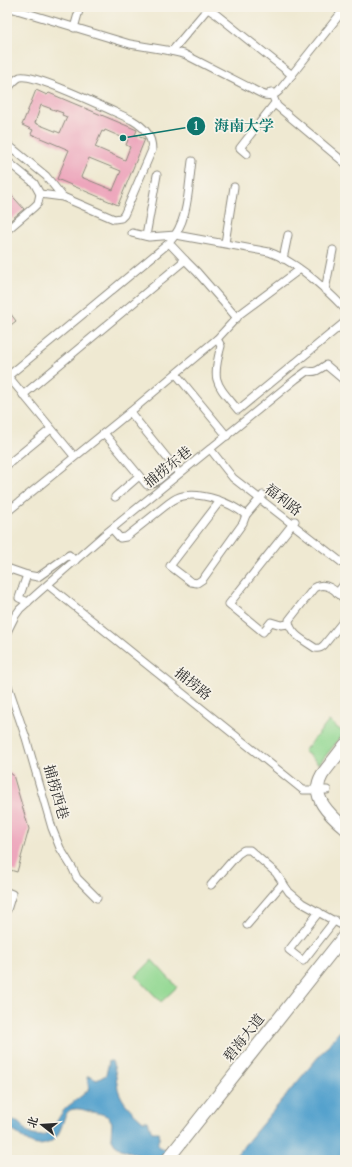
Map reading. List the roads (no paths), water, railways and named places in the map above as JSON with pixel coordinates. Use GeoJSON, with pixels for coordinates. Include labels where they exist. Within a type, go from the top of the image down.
{"type":"FeatureCollection","features":[{"type":"Feature","properties":{"kind":"main road"},"geometry":{"type":"LineString","coordinates":[[345,745],[322,776],[323,790],[330,806],[345,821]]}},
{"type":"Feature","properties":{"kind":"main road"},"geometry":{"type":"LineString","coordinates":[[345,754],[331,774],[320,798],[324,808],[345,828]]}},
{"type":"Feature","properties":{"kind":"main road","name":"碧海大道"},"geometry":{"type":"LineString","coordinates":[[173,1158],[345,935]]}},
{"type":"Feature","properties":{"kind":"main road","name":"碧海大道"},"geometry":{"type":"LineString","coordinates":[[173,1158],[345,943]]}},
{"type":"Feature","properties":{"kind":"street"},"geometry":{"type":"LineString","coordinates":[[7,7],[74,26]]}},
{"type":"Feature","properties":{"kind":"street"},"geometry":{"type":"LineString","coordinates":[[19,7],[130,44],[172,49],[194,58],[262,94],[273,97]]}},
{"type":"Feature","properties":{"kind":"street"},"geometry":{"type":"LineString","coordinates":[[74,26],[80,7]]}},
{"type":"Feature","properties":{"kind":"street"},"geometry":{"type":"LineString","coordinates":[[172,49],[207,7],[291,74]]}},
{"type":"Feature","properties":{"kind":"street"},"geometry":{"type":"LineString","coordinates":[[248,154],[240,148],[273,97],[342,7]]}},
{"type":"Feature","properties":{"kind":"street"},"geometry":{"type":"LineString","coordinates":[[291,74],[345,8]]}},
{"type":"Feature","properties":{"kind":"street"},"geometry":{"type":"LineString","coordinates":[[7,90],[14,81],[20,78],[26,77],[42,80],[132,120],[141,125],[151,138],[152,150],[124,215],[121,218],[114,218],[62,197],[40,194]]}},
{"type":"Feature","properties":{"kind":"street"},"geometry":{"type":"LineString","coordinates":[[273,97],[277,106],[345,163]]}},
{"type":"Feature","properties":{"kind":"street"},"geometry":{"type":"LineString","coordinates":[[7,144],[46,176],[62,197]]}},
{"type":"Feature","properties":{"kind":"street"},"geometry":{"type":"LineString","coordinates":[[7,160],[34,183],[40,194],[34,207],[7,230]]}},
{"type":"Feature","properties":{"kind":"street"},"geometry":{"type":"LineString","coordinates":[[74,456],[8,377],[169,243],[176,235],[185,215],[192,161]]}},
{"type":"Feature","properties":{"kind":"street"},"geometry":{"type":"LineString","coordinates":[[146,236],[156,175]]}},
{"type":"Feature","properties":{"kind":"street"},"geometry":{"type":"LineString","coordinates":[[224,243],[234,187]]}},
{"type":"Feature","properties":{"kind":"street"},"geometry":{"type":"LineString","coordinates":[[132,233],[146,236],[176,235],[262,250],[274,254],[299,270],[345,309]]}},
{"type":"Feature","properties":{"kind":"street"},"geometry":{"type":"LineString","coordinates":[[283,259],[288,235]]}},
{"type":"Feature","properties":{"kind":"street"},"geometry":{"type":"LineString","coordinates":[[169,243],[198,272],[237,318]]}},
{"type":"Feature","properties":{"kind":"street"},"geometry":{"type":"LineString","coordinates":[[324,290],[333,250]]}},
{"type":"Feature","properties":{"kind":"street"},"geometry":{"type":"LineString","coordinates":[[23,395],[185,260]]}},
{"type":"Feature","properties":{"kind":"street"},"geometry":{"type":"LineString","coordinates":[[7,512],[176,374],[217,339],[237,318],[299,270]]}},
{"type":"Feature","properties":{"kind":"street"},"geometry":{"type":"LineString","coordinates":[[240,408],[345,322]]}},
{"type":"Feature","properties":{"kind":"street"},"geometry":{"type":"LineString","coordinates":[[217,339],[221,346],[217,364],[216,379],[219,387],[238,410],[240,408],[249,419]]}},
{"type":"Feature","properties":{"kind":"street","name":"捕捞东巷"},"geometry":{"type":"LineString","coordinates":[[48,585],[112,529],[307,372],[313,373],[326,365],[345,381]]}},
{"type":"Feature","properties":{"kind":"street"},"geometry":{"type":"LineString","coordinates":[[176,374],[227,436]]}},
{"type":"Feature","properties":{"kind":"street"},"geometry":{"type":"LineString","coordinates":[[130,412],[180,474]]}},
{"type":"Feature","properties":{"kind":"street"},"geometry":{"type":"LineString","coordinates":[[7,465],[51,429]]}},
{"type":"Feature","properties":{"kind":"street"},"geometry":{"type":"LineString","coordinates":[[104,433],[147,485],[157,481],[174,467]]}},
{"type":"Feature","properties":{"kind":"street","name":"福利路"},"geometry":{"type":"LineString","coordinates":[[212,448],[233,478],[261,497],[345,560]]}},
{"type":"Feature","properties":{"kind":"street"},"geometry":{"type":"LineString","coordinates":[[114,497],[139,476]]}},
{"type":"Feature","properties":{"kind":"street"},"geometry":{"type":"LineString","coordinates":[[112,529],[120,538],[126,538],[169,503],[184,496],[203,497],[220,501],[234,507],[246,515]]}},
{"type":"Feature","properties":{"kind":"street"},"geometry":{"type":"LineString","coordinates":[[220,501],[170,566],[191,582],[197,583],[203,580],[243,523],[246,515],[261,497]]}},
{"type":"Feature","properties":{"kind":"street"},"geometry":{"type":"LineString","coordinates":[[289,624],[271,622],[263,632],[229,604],[294,522]]}},
{"type":"Feature","properties":{"kind":"street","name":"福利路"},"geometry":{"type":"LineString","coordinates":[[294,522],[345,565]]}},
{"type":"Feature","properties":{"kind":"street"},"geometry":{"type":"LineString","coordinates":[[7,568],[38,577],[68,555],[75,561]]}},
{"type":"Feature","properties":{"kind":"street"},"geometry":{"type":"LineString","coordinates":[[27,575],[19,598],[28,602]]}},
{"type":"Feature","properties":{"kind":"street"},"geometry":{"type":"LineString","coordinates":[[337,593],[345,583]]}},
{"type":"Feature","properties":{"kind":"street"},"geometry":{"type":"LineString","coordinates":[[7,632],[15,616],[28,602],[48,585]]}},
{"type":"Feature","properties":{"kind":"street","name":"捕捞路"},"geometry":{"type":"LineString","coordinates":[[48,585],[303,790],[323,790]]}},
{"type":"Feature","properties":{"kind":"street"},"geometry":{"type":"LineString","coordinates":[[345,600],[325,585],[318,585],[289,620],[289,624],[290,628],[295,633],[315,648],[322,648],[345,618]]}},
{"type":"Feature","properties":{"kind":"street","name":"捕捞西巷"},"geometry":{"type":"LineString","coordinates":[[7,683],[26,738],[52,828],[60,848],[73,869],[76,878],[97,898]]}},
{"type":"Feature","properties":{"kind":"street"},"geometry":{"type":"LineString","coordinates":[[211,885],[236,855],[243,850],[250,850],[276,873],[289,892],[345,927]]}},
{"type":"Feature","properties":{"kind":"street"},"geometry":{"type":"LineString","coordinates":[[247,925],[283,883]]}},
{"type":"Feature","properties":{"kind":"street"},"geometry":{"type":"LineString","coordinates":[[7,910],[8,895]]}},
{"type":"Feature","properties":{"kind":"street"},"geometry":{"type":"LineString","coordinates":[[319,912],[289,950],[303,961],[335,920]]}},
{"type":"Feature","properties":{"kind":"water"},"geometry":{"type":"Polygon","coordinates":[[[345,1025],[345,1160],[232,1160],[345,1025]]]}},
{"type":"Feature","properties":{"kind":"water"},"geometry":{"type":"Polygon","coordinates":[[[109,1061],[112,1061],[118,1089],[125,1103],[143,1121],[148,1121],[152,1132],[159,1132],[160,1135],[158,1145],[176,1160],[148,1160],[139,1155],[121,1149],[115,1145],[112,1140],[112,1123],[107,1116],[81,1109],[69,1111],[66,1114],[57,1136],[52,1141],[45,1144],[34,1144],[17,1133],[7,1129],[7,1120],[19,1123],[33,1135],[40,1136],[49,1132],[66,1108],[88,1090],[88,1076],[97,1080],[106,1075],[109,1061]]]}},
{"type":"Feature","properties":{"kind":"place","name":"海南大学"},"geometry":{"type":"Point","coordinates":[123,138]}}]}
